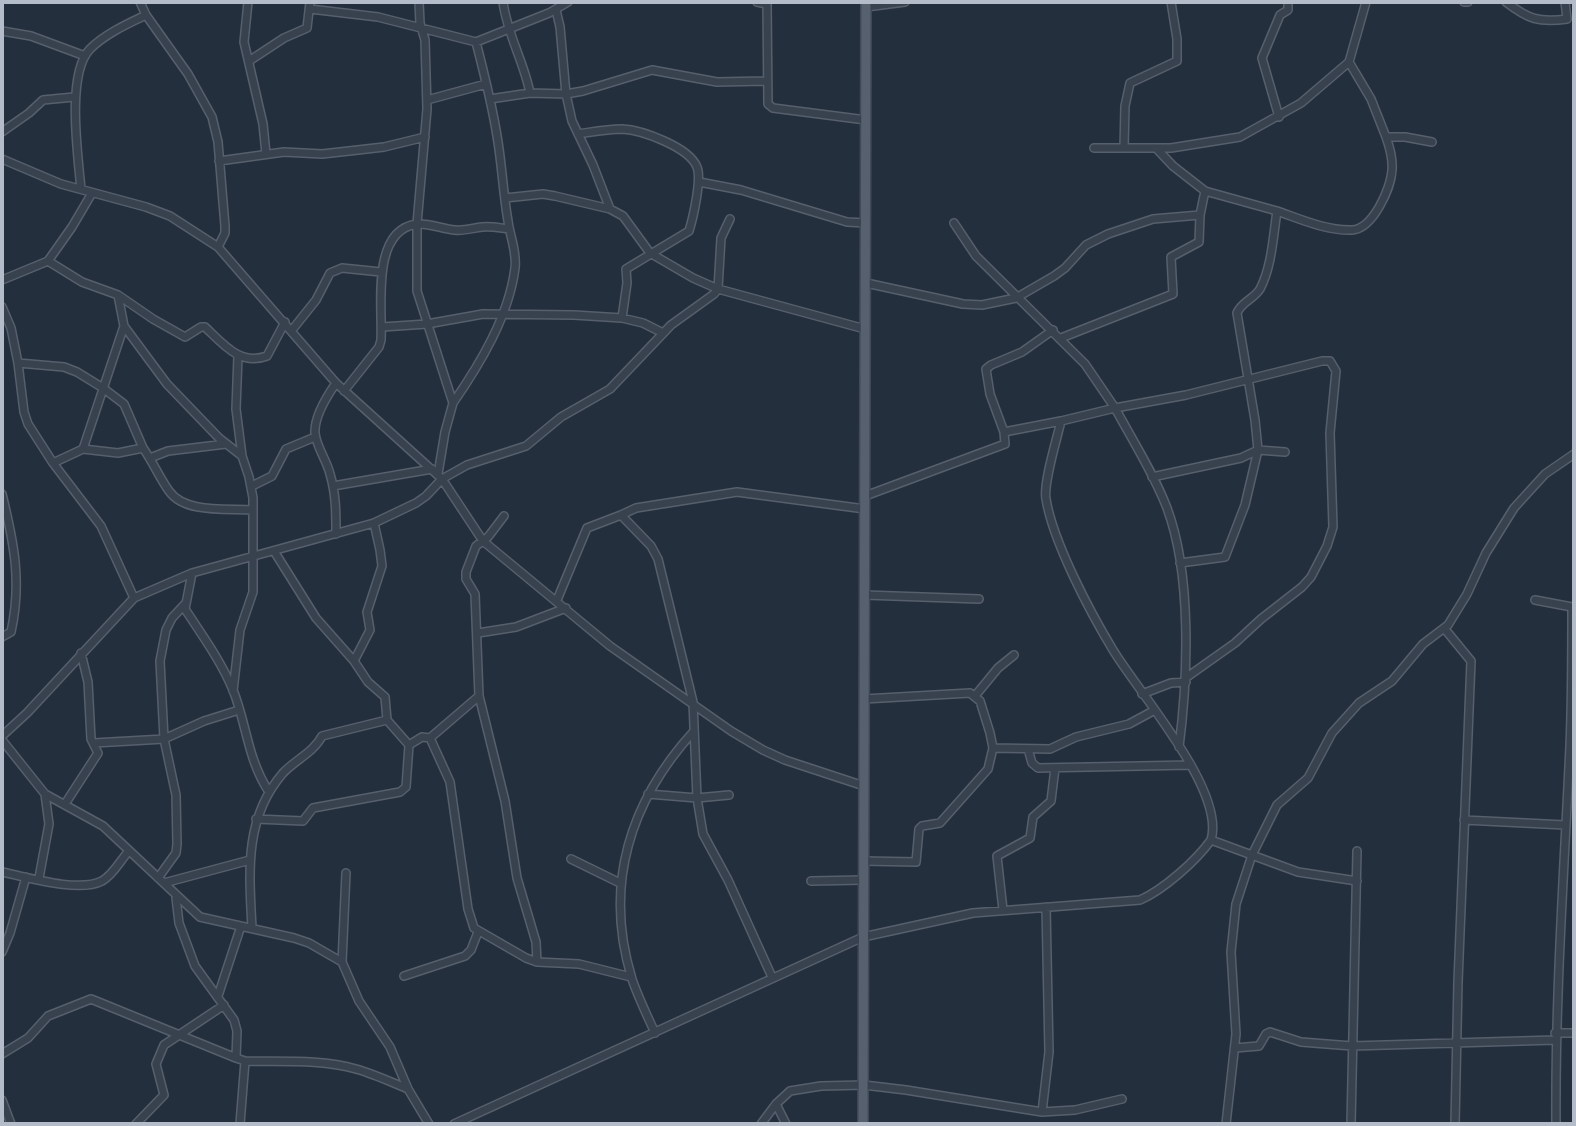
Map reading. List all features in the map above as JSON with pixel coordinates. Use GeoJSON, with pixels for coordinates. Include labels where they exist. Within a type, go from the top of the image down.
{"type":"FeatureCollection","features":[{"type":"Feature","properties":{"kind":"main road"},"geometry":{"type":"LineString","coordinates":[[863,1124],[866,4]]}},
{"type":"Feature","properties":{"kind":"street"},"geometry":{"type":"LineString","coordinates":[[140,2],[146,15],[188,74],[217,130],[225,226],[225,233],[218,247]]}},
{"type":"Feature","properties":{"kind":"street"},"geometry":{"type":"LineString","coordinates":[[248,2],[244,35],[263,124],[266,154]]}},
{"type":"Feature","properties":{"kind":"street"},"geometry":{"type":"LineString","coordinates":[[419,2],[421,29],[425,40],[427,100],[417,224],[417,291],[453,403]]}},
{"type":"Feature","properties":{"kind":"street"},"geometry":{"type":"LineString","coordinates":[[503,2],[530,93]]}},
{"type":"Feature","properties":{"kind":"street"},"geometry":{"type":"LineString","coordinates":[[249,61],[284,38],[307,28],[310,5],[378,17],[476,42],[556,10],[568,2]]}},
{"type":"Feature","properties":{"kind":"street"},"geometry":{"type":"LineString","coordinates":[[757,2],[767,5],[768,104],[773,108],[866,120]]}},
{"type":"Feature","properties":{"kind":"street"},"geometry":{"type":"LineString","coordinates":[[866,4],[905,2]]}},
{"type":"Feature","properties":{"kind":"street"},"geometry":{"type":"LineString","coordinates":[[1124,148],[1125,106],[1130,83],[1177,61],[1177,39],[1171,2]]}},
{"type":"Feature","properties":{"kind":"street"},"geometry":{"type":"LineString","coordinates":[[1279,117],[1262,58],[1280,15],[1288,10],[1288,2]]}},
{"type":"Feature","properties":{"kind":"street"},"geometry":{"type":"LineString","coordinates":[[1094,148],[1157,149],[1240,137],[1279,117],[1306,99],[1349,62],[1366,2]]}},
{"type":"Feature","properties":{"kind":"street"},"geometry":{"type":"LineString","coordinates":[[1506,2],[1523,15],[1549,21],[1567,19],[1565,2]]}},
{"type":"Feature","properties":{"kind":"street"},"geometry":{"type":"LineString","coordinates":[[556,10],[572,121],[610,209]]}},
{"type":"Feature","properties":{"kind":"street"},"geometry":{"type":"LineString","coordinates":[[80,189],[74,97],[85,57],[88,51],[106,37],[146,15]]}},
{"type":"Feature","properties":{"kind":"street"},"geometry":{"type":"LineString","coordinates":[[2,31],[31,36],[85,57]]}},
{"type":"Feature","properties":{"kind":"street"},"geometry":{"type":"LineString","coordinates":[[342,962],[309,943],[200,918],[103,826],[45,793],[2,738],[134,598],[192,573],[374,523],[426,496],[438,474],[453,403],[475,372],[502,314],[515,271],[515,249],[509,229],[490,99],[476,42]]}},
{"type":"Feature","properties":{"kind":"street"},"geometry":{"type":"LineString","coordinates":[[1157,149],[1173,166],[1205,191],[1321,225],[1351,230],[1359,228],[1373,216],[1389,188],[1392,158],[1371,99],[1349,62]]}},
{"type":"Feature","properties":{"kind":"street"},"geometry":{"type":"LineString","coordinates":[[490,99],[530,93],[566,94],[652,70],[717,82],[766,81]]}},
{"type":"Feature","properties":{"kind":"street"},"geometry":{"type":"LineString","coordinates":[[427,100],[486,84]]}},
{"type":"Feature","properties":{"kind":"street"},"geometry":{"type":"LineString","coordinates":[[2,132],[43,100],[74,97]]}},
{"type":"Feature","properties":{"kind":"street"},"geometry":{"type":"LineString","coordinates":[[578,134],[626,130],[660,139],[693,160],[699,171],[689,231],[626,269],[627,283],[622,318]]}},
{"type":"Feature","properties":{"kind":"street"},"geometry":{"type":"LineString","coordinates":[[219,161],[266,154],[340,152],[384,147],[425,137]]}},
{"type":"Feature","properties":{"kind":"street"},"geometry":{"type":"LineString","coordinates":[[1386,137],[1432,142]]}},
{"type":"Feature","properties":{"kind":"street"},"geometry":{"type":"LineString","coordinates":[[2,159],[41,176],[170,216],[218,247],[336,383],[438,474],[483,541],[620,654],[732,731],[785,760],[864,786]]}},
{"type":"Feature","properties":{"kind":"street"},"geometry":{"type":"LineString","coordinates":[[699,182],[741,190],[847,222],[866,223]]}},
{"type":"Feature","properties":{"kind":"street"},"geometry":{"type":"LineString","coordinates":[[1060,338],[1173,294],[1171,257],[1199,242],[1200,215],[1205,191]]}},
{"type":"Feature","properties":{"kind":"street"},"geometry":{"type":"LineString","coordinates":[[2,280],[48,261],[92,193]]}},
{"type":"Feature","properties":{"kind":"street"},"geometry":{"type":"LineString","coordinates":[[505,198],[555,195],[610,209],[623,216],[650,253],[685,274],[718,289],[865,329]]}},
{"type":"Feature","properties":{"kind":"street"},"geometry":{"type":"LineString","coordinates":[[1180,563],[1222,558],[1227,555],[1245,505],[1258,450],[1237,313],[1238,308],[1259,291],[1266,275],[1277,211]]}},
{"type":"Feature","properties":{"kind":"street"},"geometry":{"type":"LineString","coordinates":[[866,283],[962,304],[982,305],[1016,298],[1054,276],[1086,245],[1108,234],[1153,219],[1200,215]]}},
{"type":"Feature","properties":{"kind":"street"},"geometry":{"type":"LineString","coordinates":[[333,486],[438,474],[526,446],[561,417],[610,389],[663,333],[718,289],[722,238],[730,219]]}},
{"type":"Feature","properties":{"kind":"street"},"geometry":{"type":"LineString","coordinates":[[954,223],[976,256],[1016,298],[1053,330],[1084,364],[1115,408],[1167,508],[1180,563],[1186,679],[1179,747]]}},
{"type":"Feature","properties":{"kind":"street"},"geometry":{"type":"LineString","coordinates":[[344,391],[379,346],[382,327],[381,272],[387,248],[394,237],[417,224],[454,230],[491,227],[509,229]]}},
{"type":"Feature","properties":{"kind":"street"},"geometry":{"type":"LineString","coordinates":[[48,261],[82,282],[118,295],[185,337],[205,327],[238,356],[263,358],[285,322]]}},
{"type":"Feature","properties":{"kind":"street"},"geometry":{"type":"LineString","coordinates":[[292,330],[317,300],[330,273],[342,268],[381,272]]}},
{"type":"Feature","properties":{"kind":"street"},"geometry":{"type":"LineString","coordinates":[[118,295],[124,326],[167,384],[226,444],[242,456]]}},
{"type":"Feature","properties":{"kind":"street"},"geometry":{"type":"LineString","coordinates":[[2,307],[11,328],[28,424],[53,463],[101,526],[134,598]]}},
{"type":"Feature","properties":{"kind":"street"},"geometry":{"type":"LineString","coordinates":[[382,327],[427,324],[470,315],[502,314],[622,318],[653,326],[663,333]]}},
{"type":"Feature","properties":{"kind":"street"},"geometry":{"type":"LineString","coordinates":[[83,449],[124,326]]}},
{"type":"Feature","properties":{"kind":"street"},"geometry":{"type":"LineString","coordinates":[[865,496],[1005,443],[1004,432],[990,394],[986,369],[1021,352],[1053,330]]}},
{"type":"Feature","properties":{"kind":"street"},"geometry":{"type":"LineString","coordinates":[[233,691],[240,630],[252,600],[255,555],[251,486],[242,456],[236,409],[238,356]]}},
{"type":"Feature","properties":{"kind":"street"},"geometry":{"type":"LineString","coordinates":[[1004,432],[1186,396],[1322,361],[1330,361],[1334,365],[1336,371],[1330,433],[1333,527],[1311,577],[1303,587],[1235,643],[1186,679],[1142,694]]}},
{"type":"Feature","properties":{"kind":"street"},"geometry":{"type":"LineString","coordinates":[[18,363],[64,367],[78,372],[124,404],[143,448],[177,500],[186,505],[253,510]]}},
{"type":"Feature","properties":{"kind":"street"},"geometry":{"type":"LineString","coordinates":[[336,383],[315,428],[315,437],[325,457],[333,486],[336,534]]}},
{"type":"Feature","properties":{"kind":"street"},"geometry":{"type":"LineString","coordinates":[[454,1124],[863,937],[951,916],[1140,900],[1158,890],[1194,859],[1211,840],[1214,822],[1203,788],[1191,765],[1094,618],[1064,552],[1049,510],[1046,492],[1060,421]]}},
{"type":"Feature","properties":{"kind":"street"},"geometry":{"type":"LineString","coordinates":[[251,486],[272,475],[286,449],[315,437]]}},
{"type":"Feature","properties":{"kind":"street"},"geometry":{"type":"LineString","coordinates":[[150,458],[168,451],[188,451],[226,444]]}},
{"type":"Feature","properties":{"kind":"street"},"geometry":{"type":"LineString","coordinates":[[53,463],[83,449],[118,453],[143,448]]}},
{"type":"Feature","properties":{"kind":"street"},"geometry":{"type":"LineString","coordinates":[[1152,477],[1241,458],[1258,450],[1285,452]]}},
{"type":"Feature","properties":{"kind":"street"},"geometry":{"type":"LineString","coordinates":[[1226,1124],[1237,1018],[1231,952],[1236,904],[1252,855],[1277,805],[1308,778],[1332,733],[1359,703],[1392,681],[1423,644],[1444,628],[1467,594],[1486,552],[1514,508],[1545,474],[1574,454]]}},
{"type":"Feature","properties":{"kind":"street"},"geometry":{"type":"LineString","coordinates":[[557,600],[584,531],[592,524],[636,508],[737,492],[865,509]]}},
{"type":"Feature","properties":{"kind":"street"},"geometry":{"type":"LineString","coordinates":[[2,494],[16,555],[17,575],[11,632],[2,637]]}},
{"type":"Feature","properties":{"kind":"street"},"geometry":{"type":"LineString","coordinates":[[621,515],[650,546],[658,559],[692,702],[697,798],[703,834],[728,880],[772,978]]}},
{"type":"Feature","properties":{"kind":"street"},"geometry":{"type":"LineString","coordinates":[[504,516],[476,546],[466,572],[468,583],[475,594],[479,696],[505,801],[517,878],[536,942],[537,962]]}},
{"type":"Feature","properties":{"kind":"street"},"geometry":{"type":"LineString","coordinates":[[354,661],[370,630],[367,612],[382,566],[374,523]]}},
{"type":"Feature","properties":{"kind":"street"},"geometry":{"type":"LineString","coordinates":[[256,819],[303,821],[313,808],[404,790],[407,781],[409,745],[387,720],[385,697],[368,682],[354,661],[316,618],[274,551]]}},
{"type":"Feature","properties":{"kind":"street"},"geometry":{"type":"LineString","coordinates":[[192,573],[185,609],[233,691],[249,749],[270,792]]}},
{"type":"Feature","properties":{"kind":"street"},"geometry":{"type":"LineString","coordinates":[[865,595],[979,599]]}},
{"type":"Feature","properties":{"kind":"street"},"geometry":{"type":"LineString","coordinates":[[1535,600],[1573,607],[1570,743],[1555,1036],[1556,1124]]}},
{"type":"Feature","properties":{"kind":"street"},"geometry":{"type":"LineString","coordinates":[[161,881],[176,853],[177,844],[175,783],[164,739],[161,653],[166,630],[172,618],[185,604]]}},
{"type":"Feature","properties":{"kind":"street"},"geometry":{"type":"LineString","coordinates":[[478,633],[516,627],[566,608]]}},
{"type":"Feature","properties":{"kind":"street"},"geometry":{"type":"LineString","coordinates":[[1444,628],[1471,661],[1455,1124]]}},
{"type":"Feature","properties":{"kind":"street"},"geometry":{"type":"LineString","coordinates":[[65,804],[99,753],[90,734],[88,682],[81,653]]}},
{"type":"Feature","properties":{"kind":"street"},"geometry":{"type":"LineString","coordinates":[[975,696],[998,668],[1014,655]]}},
{"type":"Feature","properties":{"kind":"street"},"geometry":{"type":"LineString","coordinates":[[864,699],[963,692],[975,696],[980,701],[993,748],[988,769],[977,784],[940,823],[920,827],[916,862],[864,861]]}},
{"type":"Feature","properties":{"kind":"street"},"geometry":{"type":"LineString","coordinates":[[409,745],[422,737],[430,738],[479,696]]}},
{"type":"Feature","properties":{"kind":"street"},"geometry":{"type":"LineString","coordinates":[[94,743],[164,739],[204,721],[239,710]]}},
{"type":"Feature","properties":{"kind":"street"},"geometry":{"type":"LineString","coordinates":[[993,748],[1050,749],[1076,737],[1129,724],[1153,710]]}},
{"type":"Feature","properties":{"kind":"street"},"geometry":{"type":"LineString","coordinates":[[252,928],[250,860],[256,819],[270,792],[295,760],[317,745],[322,736],[387,720]]}},
{"type":"Feature","properties":{"kind":"street"},"geometry":{"type":"LineString","coordinates":[[655,1033],[631,977],[623,933],[620,883],[631,836],[648,793],[668,761],[694,731]]}},
{"type":"Feature","properties":{"kind":"street"},"geometry":{"type":"LineString","coordinates":[[430,738],[450,782],[468,909],[474,928],[537,962],[579,964],[631,977]]}},
{"type":"Feature","properties":{"kind":"street"},"geometry":{"type":"LineString","coordinates":[[1028,749],[1035,766],[1055,768],[1191,765]]}},
{"type":"Feature","properties":{"kind":"street"},"geometry":{"type":"LineString","coordinates":[[1003,910],[997,856],[1030,838],[1032,817],[1051,801],[1055,768]]}},
{"type":"Feature","properties":{"kind":"street"},"geometry":{"type":"LineString","coordinates":[[39,878],[49,824],[45,793]]}},
{"type":"Feature","properties":{"kind":"street"},"geometry":{"type":"LineString","coordinates":[[648,793],[697,798],[729,795]]}},
{"type":"Feature","properties":{"kind":"street"},"geometry":{"type":"LineString","coordinates":[[1464,820],[1565,825]]}},
{"type":"Feature","properties":{"kind":"street"},"geometry":{"type":"LineString","coordinates":[[1211,840],[1297,872],[1357,881]]}},
{"type":"Feature","properties":{"kind":"street"},"geometry":{"type":"LineString","coordinates":[[1351,1124],[1357,851]]}},
{"type":"Feature","properties":{"kind":"street"},"geometry":{"type":"LineString","coordinates":[[2,872],[76,886],[90,885],[109,876],[128,852]]}},
{"type":"Feature","properties":{"kind":"street"},"geometry":{"type":"LineString","coordinates":[[571,859],[620,883]]}},
{"type":"Feature","properties":{"kind":"street"},"geometry":{"type":"LineString","coordinates":[[161,881],[250,860]]}},
{"type":"Feature","properties":{"kind":"street"},"geometry":{"type":"LineString","coordinates":[[346,873],[342,962],[359,1001],[390,1047],[408,1089],[429,1124]]}},
{"type":"Feature","properties":{"kind":"street"},"geometry":{"type":"LineString","coordinates":[[2,952],[26,877]]}},
{"type":"Feature","properties":{"kind":"street"},"geometry":{"type":"LineString","coordinates":[[811,880],[863,880]]}},
{"type":"Feature","properties":{"kind":"street"},"geometry":{"type":"LineString","coordinates":[[176,898],[178,923],[184,943],[195,966],[234,1020],[237,1031],[236,1058]]}},
{"type":"Feature","properties":{"kind":"street"},"geometry":{"type":"LineString","coordinates":[[1042,1112],[1049,1052],[1046,907]]}},
{"type":"Feature","properties":{"kind":"street"},"geometry":{"type":"LineString","coordinates":[[218,996],[241,926]]}},
{"type":"Feature","properties":{"kind":"street"},"geometry":{"type":"LineString","coordinates":[[404,976],[465,956],[471,950],[478,932]]}},
{"type":"Feature","properties":{"kind":"street"},"geometry":{"type":"LineString","coordinates":[[2,1054],[28,1038],[48,1016],[90,999],[245,1061],[343,1066],[408,1089]]}},
{"type":"Feature","properties":{"kind":"street"},"geometry":{"type":"LineString","coordinates":[[135,1124],[163,1098],[156,1064],[164,1045],[224,1004]]}},
{"type":"Feature","properties":{"kind":"street"},"geometry":{"type":"LineString","coordinates":[[1235,1048],[1258,1046],[1266,1034],[1274,1032],[1301,1042],[1352,1046],[1457,1042],[1574,1033]]}},
{"type":"Feature","properties":{"kind":"street"},"geometry":{"type":"LineString","coordinates":[[240,1124],[245,1061]]}},
{"type":"Feature","properties":{"kind":"street"},"geometry":{"type":"LineString","coordinates":[[761,1124],[790,1091],[804,1088],[864,1085],[1042,1112],[1075,1110],[1122,1099]]}},
{"type":"Feature","properties":{"kind":"street"},"geometry":{"type":"LineString","coordinates":[[2,1100],[11,1124]]}},
{"type":"Feature","properties":{"kind":"street"},"geometry":{"type":"LineString","coordinates":[[776,1104],[786,1124]]}},
{"type":"Feature","properties":{"kind":"street"},"geometry":{"type":"LineString","coordinates":[[473,1115],[477,1124]]}}]}
